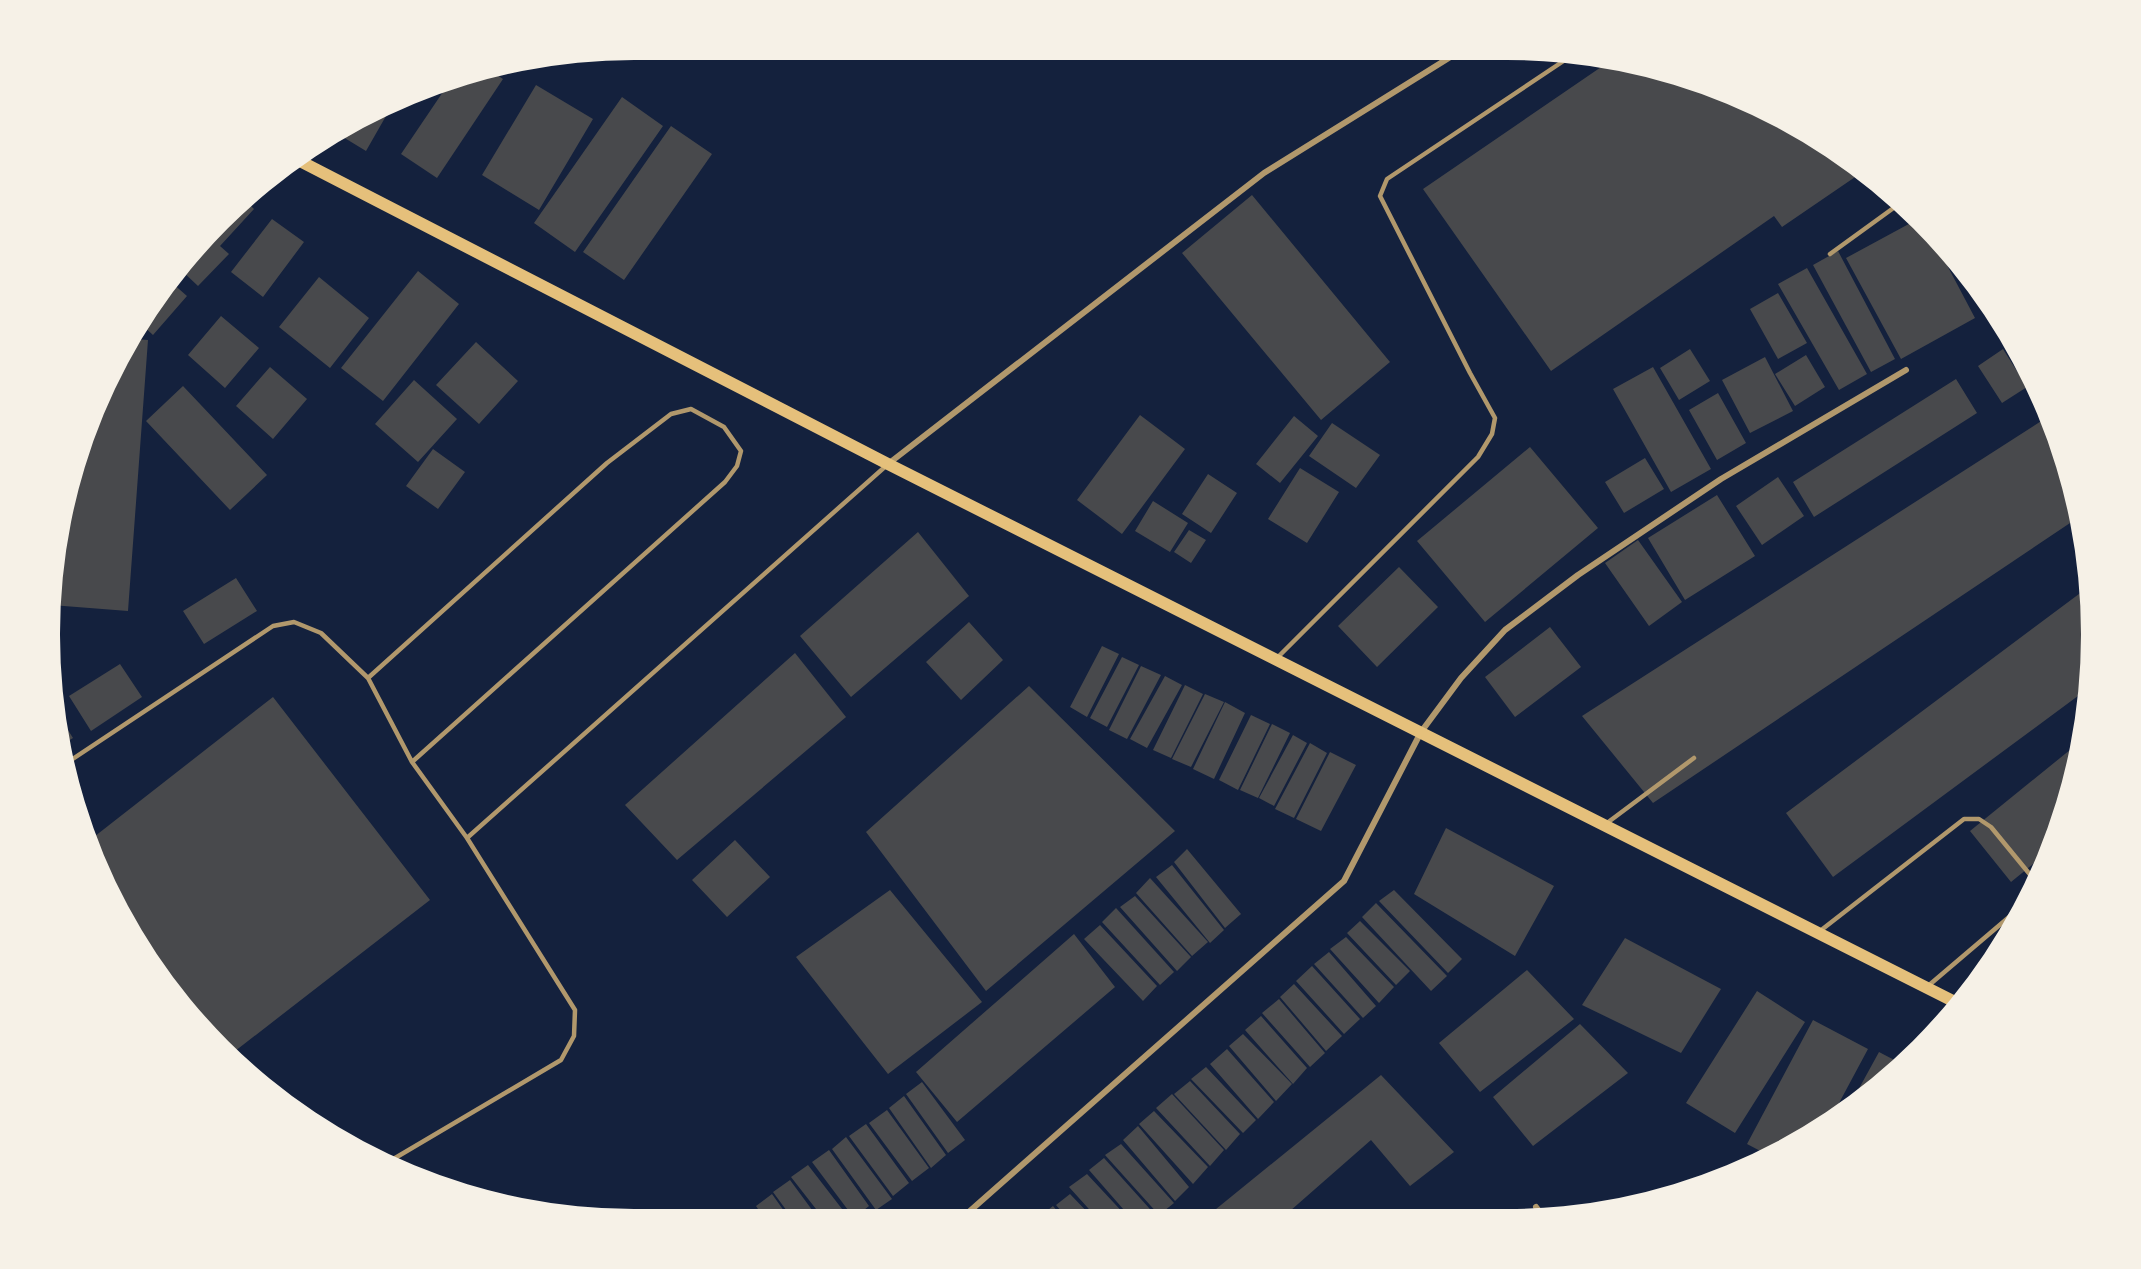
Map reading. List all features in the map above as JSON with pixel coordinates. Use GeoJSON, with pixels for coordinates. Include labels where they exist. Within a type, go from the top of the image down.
{"type":"FeatureCollection","features":[{"type":"Feature","properties":{"kind":"main road"},"geometry":{"type":"LineString","coordinates":[[306,164],[888,464],[1949,999]]}},
{"type":"Feature","properties":{"kind":"street"},"geometry":{"type":"LineString","coordinates":[[888,464],[1264,173],[1446,60]]}},
{"type":"Feature","properties":{"kind":"street"},"geometry":{"type":"LineString","coordinates":[[972,1209],[1344,880],[1421,732],[1461,678],[1505,630],[1578,575],[1721,479],[1906,370]]}},
{"type":"Feature","properties":{"kind":"lane"},"geometry":{"type":"LineString","coordinates":[[1276,659],[1478,457],[1492,435],[1495,418],[1464,363],[1380,196],[1387,179],[1561,63]]}},
{"type":"Feature","properties":{"kind":"lane"},"geometry":{"type":"LineString","coordinates":[[1830,254],[1892,209]]}},
{"type":"Feature","properties":{"kind":"lane"},"geometry":{"type":"LineString","coordinates":[[368,678],[607,463],[671,414],[690,409],[724,427],[741,451],[737,466],[726,482],[412,762]]}},
{"type":"Feature","properties":{"kind":"lane"},"geometry":{"type":"LineString","coordinates":[[467,838],[888,464]]}},
{"type":"Feature","properties":{"kind":"lane"},"geometry":{"type":"LineString","coordinates":[[74,758],[273,626],[294,622],[321,633],[368,678],[412,762],[467,838],[576,1010],[574,1036],[561,1060],[397,1157]]}},
{"type":"Feature","properties":{"kind":"lane"},"geometry":{"type":"LineString","coordinates":[[1604,825],[1694,758]]}},
{"type":"Feature","properties":{"kind":"lane"},"geometry":{"type":"LineString","coordinates":[[1818,932],[1964,819],[1979,819],[1991,826],[2029,873]]}},
{"type":"Feature","properties":{"kind":"lane"},"geometry":{"type":"LineString","coordinates":[[1926,988],[2005,921]]}},
{"type":"Feature","properties":{"kind":"building"},"geometry":{"type":"Polygon","coordinates":[[[1600,68],[1691,90],[1761,119],[1826,157],[1854,178],[1782,227],[1774,216],[1551,371],[1423,189],[1600,68]]]}},
{"type":"Feature","properties":{"kind":"building"},"geometry":{"type":"Polygon","coordinates":[[[499,77],[503,79],[437,178],[401,154],[442,93],[499,77]]]}},
{"type":"Feature","properties":{"kind":"building"},"geometry":{"type":"Polygon","coordinates":[[[536,85],[593,119],[539,210],[482,175],[536,85]]]}},
{"type":"Feature","properties":{"kind":"building"},"geometry":{"type":"Polygon","coordinates":[[[622,97],[663,126],[575,252],[534,223],[622,97]]]}},
{"type":"Feature","properties":{"kind":"building"},"geometry":{"type":"Polygon","coordinates":[[[386,117],[366,151],[345,138],[386,117]]]}},
{"type":"Feature","properties":{"kind":"building"},"geometry":{"type":"Polygon","coordinates":[[[671,126],[712,154],[624,280],[583,252],[671,126]]]}},
{"type":"Feature","properties":{"kind":"building"},"geometry":{"type":"Polygon","coordinates":[[[1252,195],[1390,362],[1321,420],[1182,253],[1252,195]]]}},
{"type":"Feature","properties":{"kind":"building"},"geometry":{"type":"Polygon","coordinates":[[[252,207],[254,209],[220,246],[229,254],[198,286],[187,276],[228,228],[252,207]]]}},
{"type":"Feature","properties":{"kind":"building"},"geometry":{"type":"Polygon","coordinates":[[[272,219],[304,242],[263,297],[231,272],[272,219]]]}},
{"type":"Feature","properties":{"kind":"building"},"geometry":{"type":"Polygon","coordinates":[[[1909,224],[1950,270],[1975,318],[1901,359],[1846,258],[1909,224]]]}},
{"type":"Feature","properties":{"kind":"building"},"geometry":{"type":"Polygon","coordinates":[[[1838,251],[1895,359],[1871,372],[1813,265],[1838,251]]]}},
{"type":"Feature","properties":{"kind":"building"},"geometry":{"type":"Polygon","coordinates":[[[1807,268],[1867,374],[1839,390],[1778,284],[1807,268]]]}},
{"type":"Feature","properties":{"kind":"building"},"geometry":{"type":"Polygon","coordinates":[[[418,271],[459,304],[383,401],[341,368],[418,271]]]}},
{"type":"Feature","properties":{"kind":"building"},"geometry":{"type":"Polygon","coordinates":[[[319,277],[369,318],[330,368],[279,327],[319,277]]]}},
{"type":"Feature","properties":{"kind":"building"},"geometry":{"type":"Polygon","coordinates":[[[177,287],[187,296],[153,335],[148,330],[177,287]]]}},
{"type":"Feature","properties":{"kind":"building"},"geometry":{"type":"Polygon","coordinates":[[[1778,293],[1807,343],[1778,359],[1750,309],[1778,293]]]}},
{"type":"Feature","properties":{"kind":"building"},"geometry":{"type":"Polygon","coordinates":[[[221,316],[259,348],[225,388],[188,355],[221,316]]]}},
{"type":"Feature","properties":{"kind":"building"},"geometry":{"type":"Polygon","coordinates":[[[142,340],[148,340],[128,611],[61,606],[61,597],[71,522],[90,450],[119,380],[142,340]]]}},
{"type":"Feature","properties":{"kind":"building"},"geometry":{"type":"Polygon","coordinates":[[[476,342],[518,381],[479,424],[436,385],[476,342]]]}},
{"type":"Feature","properties":{"kind":"building"},"geometry":{"type":"Polygon","coordinates":[[[1690,349],[1710,381],[1679,400],[1660,368],[1690,349]]]}},
{"type":"Feature","properties":{"kind":"building"},"geometry":{"type":"Polygon","coordinates":[[[2003,349],[2025,388],[2002,403],[1978,366],[2003,349]]]}},
{"type":"Feature","properties":{"kind":"building"},"geometry":{"type":"Polygon","coordinates":[[[1806,355],[1825,387],[1795,406],[1775,374],[1806,355]]]}},
{"type":"Feature","properties":{"kind":"building"},"geometry":{"type":"Polygon","coordinates":[[[1765,357],[1793,411],[1750,433],[1722,380],[1765,357]]]}},
{"type":"Feature","properties":{"kind":"building"},"geometry":{"type":"Polygon","coordinates":[[[270,367],[307,399],[273,439],[236,406],[270,367]]]}},
{"type":"Feature","properties":{"kind":"building"},"geometry":{"type":"Polygon","coordinates":[[[1653,367],[1711,469],[1671,492],[1613,389],[1653,367]]]}},
{"type":"Feature","properties":{"kind":"building"},"geometry":{"type":"Polygon","coordinates":[[[1956,379],[1977,413],[1814,517],[1793,482],[1956,379]]]}},
{"type":"Feature","properties":{"kind":"building"},"geometry":{"type":"Polygon","coordinates":[[[414,380],[457,419],[418,462],[375,424],[414,380]]]}},
{"type":"Feature","properties":{"kind":"building"},"geometry":{"type":"Polygon","coordinates":[[[183,386],[267,475],[230,510],[146,421],[183,386]]]}},
{"type":"Feature","properties":{"kind":"building"},"geometry":{"type":"Polygon","coordinates":[[[1718,393],[1746,443],[1717,460],[1689,410],[1718,393]]]}},
{"type":"Feature","properties":{"kind":"building"},"geometry":{"type":"Polygon","coordinates":[[[1140,415],[1185,449],[1122,534],[1077,500],[1140,415]]]}},
{"type":"Feature","properties":{"kind":"building"},"geometry":{"type":"Polygon","coordinates":[[[1294,416],[1318,436],[1280,483],[1256,464],[1294,416]]]}},
{"type":"Feature","properties":{"kind":"building"},"geometry":{"type":"Polygon","coordinates":[[[2040,422],[2051,450],[2070,523],[1653,803],[1582,716],[2040,422]]]}},
{"type":"Feature","properties":{"kind":"building"},"geometry":{"type":"Polygon","coordinates":[[[1332,423],[1380,455],[1356,488],[1309,456],[1332,423]]]}},
{"type":"Feature","properties":{"kind":"building"},"geometry":{"type":"Polygon","coordinates":[[[1530,447],[1598,528],[1485,622],[1417,541],[1530,447]]]}},
{"type":"Feature","properties":{"kind":"building"},"geometry":{"type":"Polygon","coordinates":[[[433,449],[465,472],[438,509],[406,486],[433,449]]]}},
{"type":"Feature","properties":{"kind":"building"},"geometry":{"type":"Polygon","coordinates":[[[1645,458],[1664,489],[1624,513],[1605,482],[1645,458]]]}},
{"type":"Feature","properties":{"kind":"building"},"geometry":{"type":"Polygon","coordinates":[[[1300,468],[1339,492],[1307,543],[1268,519],[1300,468]]]}},
{"type":"Feature","properties":{"kind":"building"},"geometry":{"type":"Polygon","coordinates":[[[1208,474],[1237,493],[1211,533],[1182,514],[1208,474]]]}},
{"type":"Feature","properties":{"kind":"building"},"geometry":{"type":"Polygon","coordinates":[[[1778,477],[1804,516],[1762,545],[1736,506],[1778,477]]]}},
{"type":"Feature","properties":{"kind":"building"},"geometry":{"type":"Polygon","coordinates":[[[1717,495],[1755,556],[1685,600],[1648,538],[1717,495]]]}},
{"type":"Feature","properties":{"kind":"building"},"geometry":{"type":"Polygon","coordinates":[[[1153,501],[1188,523],[1170,552],[1135,531],[1153,501]]]}},
{"type":"Feature","properties":{"kind":"building"},"geometry":{"type":"Polygon","coordinates":[[[1189,530],[1206,540],[1191,563],[1174,552],[1189,530]]]}},
{"type":"Feature","properties":{"kind":"building"},"geometry":{"type":"Polygon","coordinates":[[[918,532],[969,596],[851,697],[800,636],[918,532]]]}},
{"type":"Feature","properties":{"kind":"building"},"geometry":{"type":"Polygon","coordinates":[[[1638,540],[1682,602],[1649,626],[1605,563],[1638,540]]]}},
{"type":"Feature","properties":{"kind":"building"},"geometry":{"type":"Polygon","coordinates":[[[1399,567],[1438,607],[1377,667],[1338,626],[1399,567]]]}},
{"type":"Feature","properties":{"kind":"building"},"geometry":{"type":"Polygon","coordinates":[[[236,578],[257,611],[204,644],[183,611],[236,578]]]}},
{"type":"Feature","properties":{"kind":"building"},"geometry":{"type":"Polygon","coordinates":[[[2080,594],[2081,634],[2077,696],[1833,877],[1786,813],[2080,594]]]}},
{"type":"Feature","properties":{"kind":"building"},"geometry":{"type":"Polygon","coordinates":[[[969,622],[1003,660],[961,700],[926,662],[969,622]]]}},
{"type":"Feature","properties":{"kind":"building"},"geometry":{"type":"Polygon","coordinates":[[[1550,627],[1581,667],[1515,717],[1485,677],[1550,627]]]}},
{"type":"Feature","properties":{"kind":"building"},"geometry":{"type":"Polygon","coordinates":[[[1102,646],[1119,654],[1087,717],[1070,707],[1102,646]]]}},
{"type":"Feature","properties":{"kind":"building"},"geometry":{"type":"Polygon","coordinates":[[[795,653],[846,717],[677,860],[625,805],[795,653]]]}},
{"type":"Feature","properties":{"kind":"building"},"geometry":{"type":"Polygon","coordinates":[[[1122,657],[1139,665],[1107,727],[1090,718],[1122,657]]]}},
{"type":"Feature","properties":{"kind":"building"},"geometry":{"type":"Polygon","coordinates":[[[120,664],[142,697],[91,731],[69,696],[120,664]]]}},
{"type":"Feature","properties":{"kind":"building"},"geometry":{"type":"Polygon","coordinates":[[[1141,666],[1161,675],[1127,739],[1109,730],[1141,666]]]}},
{"type":"Feature","properties":{"kind":"building"},"geometry":{"type":"Polygon","coordinates":[[[1165,676],[1182,685],[1147,748],[1130,739],[1165,676]]]}},
{"type":"Feature","properties":{"kind":"building"},"geometry":{"type":"Polygon","coordinates":[[[1185,685],[1203,694],[1171,758],[1153,750],[1185,685]]]}},
{"type":"Feature","properties":{"kind":"building"},"geometry":{"type":"Polygon","coordinates":[[[1029,686],[1175,831],[986,991],[866,832],[1029,686]]]}},
{"type":"Feature","properties":{"kind":"building"},"geometry":{"type":"Polygon","coordinates":[[[1205,694],[1224,702],[1191,767],[1172,759],[1205,694]]]}},
{"type":"Feature","properties":{"kind":"building"},"geometry":{"type":"Polygon","coordinates":[[[273,697],[430,900],[237,1049],[203,1013],[157,954],[119,889],[96,835],[273,697]]]}},
{"type":"Feature","properties":{"kind":"building"},"geometry":{"type":"Polygon","coordinates":[[[1225,702],[1245,713],[1214,779],[1193,769],[1225,702]]]}},
{"type":"Feature","properties":{"kind":"building"},"geometry":{"type":"Polygon","coordinates":[[[1251,715],[1270,724],[1238,790],[1219,780],[1251,715]]]}},
{"type":"Feature","properties":{"kind":"building"},"geometry":{"type":"Polygon","coordinates":[[[1272,724],[1290,733],[1258,798],[1240,790],[1272,724]]]}},
{"type":"Feature","properties":{"kind":"building"},"geometry":{"type":"Polygon","coordinates":[[[1293,735],[1307,743],[1274,806],[1259,798],[1293,735]]]}},
{"type":"Feature","properties":{"kind":"building"},"geometry":{"type":"Polygon","coordinates":[[[1310,743],[1327,753],[1294,818],[1275,809],[1310,743]]]}},
{"type":"Feature","properties":{"kind":"building"},"geometry":{"type":"Polygon","coordinates":[[[2069,751],[2051,819],[2033,864],[2011,882],[1970,831],[2069,751]]]}},
{"type":"Feature","properties":{"kind":"building"},"geometry":{"type":"Polygon","coordinates":[[[1330,752],[1356,765],[1321,831],[1296,819],[1330,752]]]}},
{"type":"Feature","properties":{"kind":"building"},"geometry":{"type":"Polygon","coordinates":[[[1446,828],[1554,886],[1515,956],[1414,894],[1446,828]]]}},
{"type":"Feature","properties":{"kind":"building"},"geometry":{"type":"Polygon","coordinates":[[[735,840],[770,877],[727,917],[692,880],[735,840]]]}},
{"type":"Feature","properties":{"kind":"building"},"geometry":{"type":"Polygon","coordinates":[[[1187,849],[1241,914],[1225,928],[1174,862],[1187,849]]]}},
{"type":"Feature","properties":{"kind":"building"},"geometry":{"type":"Polygon","coordinates":[[[1172,865],[1224,930],[1210,943],[1156,877],[1172,865]]]}},
{"type":"Feature","properties":{"kind":"building"},"geometry":{"type":"Polygon","coordinates":[[[1150,878],[1208,942],[1192,956],[1136,893],[1150,878]]]}},
{"type":"Feature","properties":{"kind":"building"},"geometry":{"type":"Polygon","coordinates":[[[890,890],[982,1002],[888,1074],[796,957],[890,890]]]}},
{"type":"Feature","properties":{"kind":"building"},"geometry":{"type":"Polygon","coordinates":[[[1394,890],[1462,959],[1448,973],[1379,901],[1394,890]]]}},
{"type":"Feature","properties":{"kind":"building"},"geometry":{"type":"Polygon","coordinates":[[[1135,896],[1191,957],[1177,971],[1120,907],[1135,896]]]}},
{"type":"Feature","properties":{"kind":"building"},"geometry":{"type":"Polygon","coordinates":[[[1376,903],[1447,976],[1431,991],[1362,917],[1376,903]]]}},
{"type":"Feature","properties":{"kind":"building"},"geometry":{"type":"Polygon","coordinates":[[[1116,908],[1174,972],[1160,985],[1102,922],[1116,908]]]}},
{"type":"Feature","properties":{"kind":"building"},"geometry":{"type":"Polygon","coordinates":[[[1360,921],[1410,971],[1396,985],[1347,933],[1360,921]]]}},
{"type":"Feature","properties":{"kind":"building"},"geometry":{"type":"Polygon","coordinates":[[[1100,925],[1157,986],[1143,1001],[1084,939],[1100,925]]]}},
{"type":"Feature","properties":{"kind":"building"},"geometry":{"type":"Polygon","coordinates":[[[1074,934],[1115,987],[957,1122],[916,1072],[1074,934]]]}},
{"type":"Feature","properties":{"kind":"building"},"geometry":{"type":"Polygon","coordinates":[[[1346,937],[1394,987],[1379,1003],[1330,949],[1346,937]]]}},
{"type":"Feature","properties":{"kind":"building"},"geometry":{"type":"Polygon","coordinates":[[[1625,938],[1721,989],[1681,1053],[1582,1005],[1625,938]]]}},
{"type":"Feature","properties":{"kind":"building"},"geometry":{"type":"Polygon","coordinates":[[[1329,952],[1376,1006],[1363,1018],[1314,964],[1329,952]]]}},
{"type":"Feature","properties":{"kind":"building"},"geometry":{"type":"Polygon","coordinates":[[[1312,966],[1360,1019],[1344,1034],[1296,981],[1312,966]]]}},
{"type":"Feature","properties":{"kind":"building"},"geometry":{"type":"Polygon","coordinates":[[[1527,970],[1574,1019],[1480,1092],[1439,1043],[1527,970]]]}},
{"type":"Feature","properties":{"kind":"building"},"geometry":{"type":"Polygon","coordinates":[[[1294,984],[1342,1036],[1326,1051],[1280,997],[1294,984]]]}},
{"type":"Feature","properties":{"kind":"building"},"geometry":{"type":"Polygon","coordinates":[[[1757,991],[1805,1022],[1735,1133],[1686,1103],[1757,991]]]}},
{"type":"Feature","properties":{"kind":"building"},"geometry":{"type":"Polygon","coordinates":[[[1279,999],[1325,1053],[1310,1067],[1262,1013],[1279,999]]]}},
{"type":"Feature","properties":{"kind":"building"},"geometry":{"type":"Polygon","coordinates":[[[1261,1016],[1307,1068],[1293,1084],[1245,1030],[1261,1016]]]}},
{"type":"Feature","properties":{"kind":"building"},"geometry":{"type":"Polygon","coordinates":[[[1813,1020],[1868,1049],[1840,1102],[1794,1132],[1761,1150],[1747,1144],[1813,1020]]]}},
{"type":"Feature","properties":{"kind":"building"},"geometry":{"type":"Polygon","coordinates":[[[1580,1024],[1628,1073],[1533,1146],[1493,1097],[1580,1024]]]}},
{"type":"Feature","properties":{"kind":"building"},"geometry":{"type":"Polygon","coordinates":[[[1243,1034],[1292,1084],[1276,1101],[1229,1046],[1243,1034]]]}},
{"type":"Feature","properties":{"kind":"building"},"geometry":{"type":"Polygon","coordinates":[[[1227,1049],[1274,1102],[1258,1119],[1210,1064],[1227,1049]]]}},
{"type":"Feature","properties":{"kind":"building"},"geometry":{"type":"Polygon","coordinates":[[[1879,1052],[1893,1059],[1885,1066],[1860,1087],[1879,1052]]]}},
{"type":"Feature","properties":{"kind":"building"},"geometry":{"type":"Polygon","coordinates":[[[1206,1067],[1256,1120],[1243,1133],[1191,1079],[1206,1067]]]}},
{"type":"Feature","properties":{"kind":"building"},"geometry":{"type":"Polygon","coordinates":[[[1381,1075],[1454,1152],[1410,1186],[1371,1140],[1292,1209],[1216,1209],[1381,1075]]]}},
{"type":"Feature","properties":{"kind":"building"},"geometry":{"type":"Polygon","coordinates":[[[1190,1081],[1240,1134],[1226,1150],[1174,1094],[1190,1081]]]}},
{"type":"Feature","properties":{"kind":"building"},"geometry":{"type":"Polygon","coordinates":[[[922,1082],[965,1140],[948,1153],[906,1094],[922,1082]]]}},
{"type":"Feature","properties":{"kind":"building"},"geometry":{"type":"Polygon","coordinates":[[[1172,1094],[1224,1150],[1210,1166],[1156,1108],[1172,1094]]]}},
{"type":"Feature","properties":{"kind":"building"},"geometry":{"type":"Polygon","coordinates":[[[904,1096],[946,1155],[931,1168],[889,1108],[904,1096]]]}},
{"type":"Feature","properties":{"kind":"building"},"geometry":{"type":"Polygon","coordinates":[[[887,1110],[929,1168],[912,1181],[869,1123],[887,1110]]]}},
{"type":"Feature","properties":{"kind":"building"},"geometry":{"type":"Polygon","coordinates":[[[1154,1111],[1208,1167],[1193,1184],[1139,1124],[1154,1111]]]}},
{"type":"Feature","properties":{"kind":"building"},"geometry":{"type":"Polygon","coordinates":[[[866,1124],[909,1183],[893,1196],[849,1136],[866,1124]]]}},
{"type":"Feature","properties":{"kind":"building"},"geometry":{"type":"Polygon","coordinates":[[[1138,1126],[1189,1187],[1175,1201],[1123,1140],[1138,1126]]]}},
{"type":"Feature","properties":{"kind":"building"},"geometry":{"type":"Polygon","coordinates":[[[846,1137],[892,1199],[875,1209],[832,1149],[846,1137]]]}},
{"type":"Feature","properties":{"kind":"building"},"geometry":{"type":"Polygon","coordinates":[[[1121,1144],[1174,1203],[1166,1209],[1154,1209],[1105,1155],[1121,1144]]]}},
{"type":"Feature","properties":{"kind":"building"},"geometry":{"type":"Polygon","coordinates":[[[829,1150],[869,1206],[865,1209],[847,1209],[812,1162],[829,1150]]]}},
{"type":"Feature","properties":{"kind":"building"},"geometry":{"type":"Polygon","coordinates":[[[1104,1158],[1150,1209],[1123,1209],[1089,1170],[1104,1158]]]}},
{"type":"Feature","properties":{"kind":"building"},"geometry":{"type":"Polygon","coordinates":[[[808,1165],[842,1209],[816,1209],[791,1177],[808,1165]]]}},
{"type":"Feature","properties":{"kind":"building"},"geometry":{"type":"Polygon","coordinates":[[[1087,1174],[1120,1209],[1089,1209],[1069,1187],[1087,1174]]]}},
{"type":"Feature","properties":{"kind":"building"},"geometry":{"type":"Polygon","coordinates":[[[790,1180],[811,1209],[785,1209],[773,1192],[790,1180]]]}},
{"type":"Feature","properties":{"kind":"building"},"geometry":{"type":"Polygon","coordinates":[[[772,1194],[783,1209],[758,1209],[756,1206],[772,1194]]]}},
{"type":"Feature","properties":{"kind":"building"},"geometry":{"type":"Polygon","coordinates":[[[1070,1194],[1084,1209],[1059,1209],[1056,1205],[1070,1194]]]}}]}
